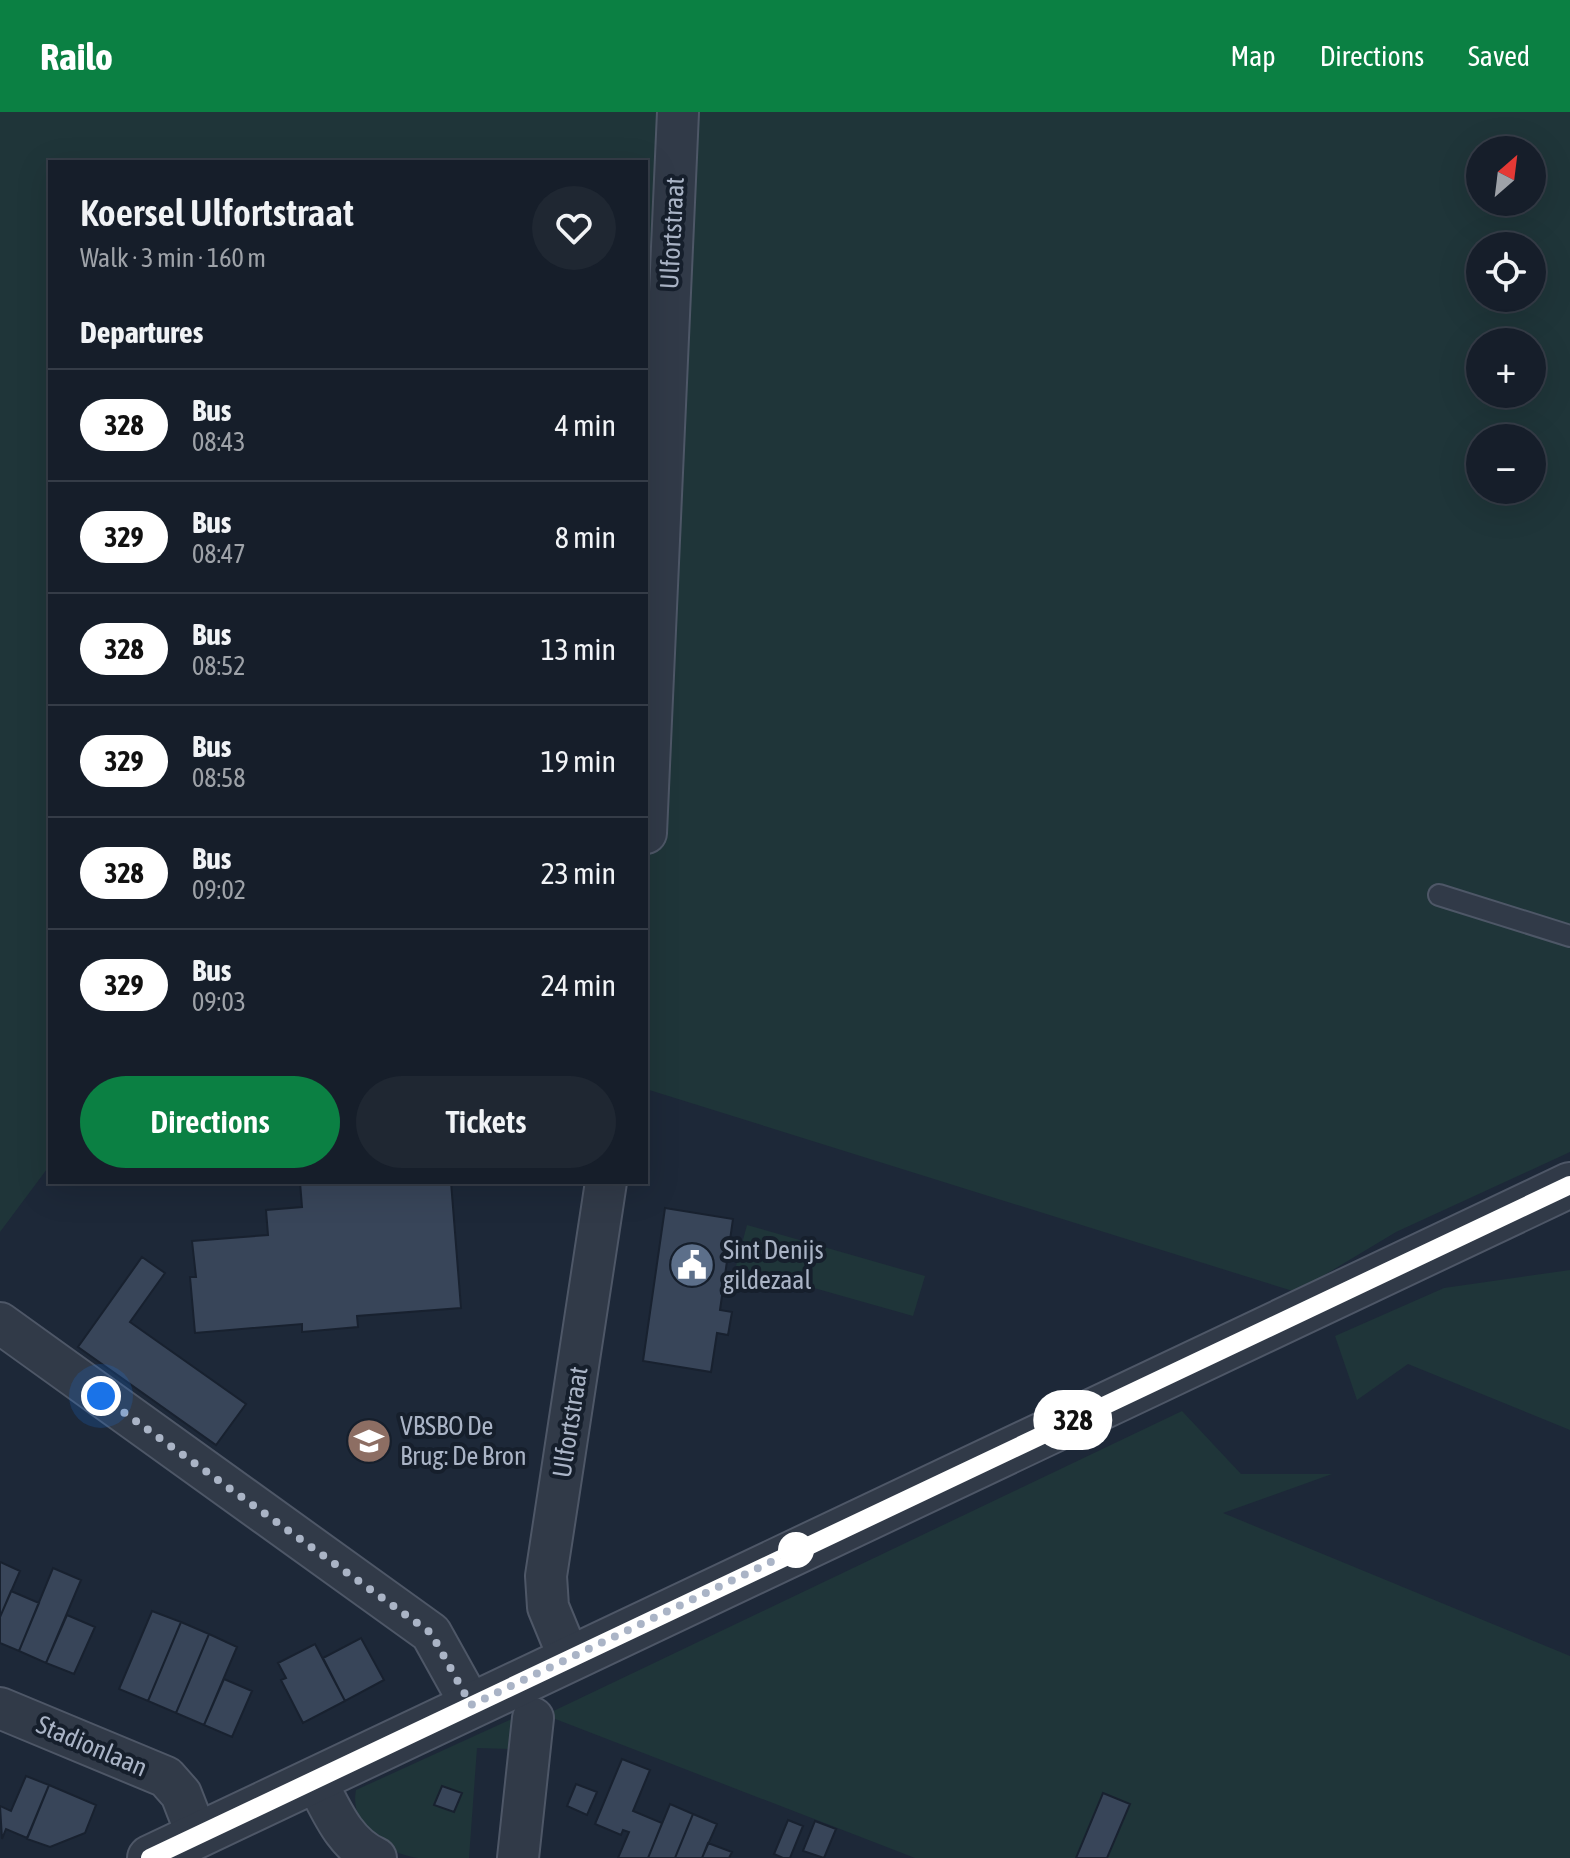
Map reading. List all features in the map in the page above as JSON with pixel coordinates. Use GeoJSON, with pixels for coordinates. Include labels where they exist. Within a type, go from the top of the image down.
{"type":"FeatureCollection","features":[{"type":"Feature","properties":{"kind":"street","name":"Ulfortstraat"},"geometry":{"type":"LineString","coordinates":[[648,788],[678,112]]}},
{"type":"Feature","properties":{"kind":"street","name":"Ulfortstraat"},"geometry":{"type":"LineString","coordinates":[[569,1658],[548,1607],[546,1576],[606,1184]]}},
{"type":"Feature","properties":{"kind":"street"},"geometry":{"type":"LineString","coordinates":[[150,1858],[1570,1185]]}},
{"type":"Feature","properties":{"kind":"street"},"geometry":{"type":"LineString","coordinates":[[0,1323],[431,1633],[471,1705]]}},
{"type":"Feature","properties":{"kind":"street","name":"Stadionlaan"},"geometry":{"type":"LineString","coordinates":[[0,1708],[166,1777],[181,1794],[197,1835]]}},
{"type":"Feature","properties":{"kind":"street"},"geometry":{"type":"LineString","coordinates":[[518,1858],[533,1718]]}},
{"type":"Feature","properties":{"kind":"street"},"geometry":{"type":"LineString","coordinates":[[316,1781],[343,1831],[364,1853],[376,1858]]}},
{"type":"Feature","properties":{"kind":"lane"},"geometry":{"type":"LineString","coordinates":[[1439,895],[1570,936]]}},
{"type":"Feature","properties":{"kind":"green space"},"geometry":{"type":"Polygon","coordinates":[[[0,112],[1570,112],[1570,1152],[1396,1232],[1296,1292],[648,1090],[648,160],[48,160],[48,1168],[0,1232],[0,112]]]}},
{"type":"Feature","properties":{"kind":"green space"},"geometry":{"type":"Polygon","coordinates":[[[747,1225],[925,1276],[913,1316],[736,1266],[747,1225]]]}},
{"type":"Feature","properties":{"kind":"green space"},"geometry":{"type":"Polygon","coordinates":[[[1570,1270],[1570,1430],[1408,1364],[1357,1400],[1335,1336],[1444,1288],[1570,1270]]]}},
{"type":"Feature","properties":{"kind":"green space"},"geometry":{"type":"Polygon","coordinates":[[[1182,1411],[1241,1474],[1332,1474],[1223,1513],[1570,1656],[1570,1858],[915,1858],[545,1715],[1182,1411]]]}},
{"type":"Feature","properties":{"kind":"green space"},"geometry":{"type":"Polygon","coordinates":[[[514,1718],[511,1749],[477,1748],[469,1858],[418,1858],[406,1855],[382,1844],[364,1826],[355,1803],[356,1790],[514,1718]]]}},
{"type":"Feature","properties":{"kind":"building"},"geometry":{"type":"Polygon","coordinates":[[[300,1184],[451,1184],[461,1308],[357,1316],[358,1327],[302,1332],[302,1324],[195,1333],[190,1277],[196,1277],[192,1241],[268,1235],[266,1210],[302,1207],[300,1184]]]}},
{"type":"Feature","properties":{"kind":"building","name":"Sint Denijs gildezaal"},"geometry":{"type":"Polygon","coordinates":[[[665,1208],[733,1219],[720,1310],[732,1312],[728,1335],[717,1333],[711,1372],[643,1361],[665,1208]]]}},
{"type":"Feature","properties":{"kind":"building"},"geometry":{"type":"Polygon","coordinates":[[[142,1257],[165,1273],[130,1322],[246,1404],[216,1445],[78,1347],[142,1257]]]}},
{"type":"Feature","properties":{"kind":"building"},"geometry":{"type":"Polygon","coordinates":[[[0,1562],[20,1571],[0,1617],[0,1562]]]}},
{"type":"Feature","properties":{"kind":"building"},"geometry":{"type":"Polygon","coordinates":[[[53,1568],[81,1580],[46,1663],[19,1651],[53,1568]]]}},
{"type":"Feature","properties":{"kind":"building"},"geometry":{"type":"Polygon","coordinates":[[[11,1591],[39,1603],[19,1651],[0,1643],[0,1617],[11,1591]]]}},
{"type":"Feature","properties":{"kind":"building"},"geometry":{"type":"Polygon","coordinates":[[[152,1611],[181,1622],[148,1701],[119,1689],[152,1611]]]}},
{"type":"Feature","properties":{"kind":"building"},"geometry":{"type":"Polygon","coordinates":[[[67,1615],[95,1627],[74,1674],[46,1663],[67,1615]]]}},
{"type":"Feature","properties":{"kind":"building"},"geometry":{"type":"Polygon","coordinates":[[[181,1622],[209,1634],[176,1713],[148,1701],[181,1622]]]}},
{"type":"Feature","properties":{"kind":"building"},"geometry":{"type":"Polygon","coordinates":[[[209,1634],[237,1647],[204,1725],[176,1713],[209,1634]]]}},
{"type":"Feature","properties":{"kind":"building"},"geometry":{"type":"Polygon","coordinates":[[[361,1638],[384,1680],[345,1701],[323,1658],[361,1638]]]}},
{"type":"Feature","properties":{"kind":"building"},"geometry":{"type":"Polygon","coordinates":[[[315,1644],[345,1701],[303,1723],[281,1680],[286,1678],[278,1663],[315,1644]]]}},
{"type":"Feature","properties":{"kind":"building"},"geometry":{"type":"Polygon","coordinates":[[[224,1679],[252,1691],[232,1737],[204,1725],[224,1679]]]}},
{"type":"Feature","properties":{"kind":"building"},"geometry":{"type":"Polygon","coordinates":[[[622,1759],[650,1770],[633,1811],[662,1823],[648,1858],[618,1858],[629,1832],[623,1830],[621,1835],[595,1824],[622,1759]]]}},
{"type":"Feature","properties":{"kind":"building"},"geometry":{"type":"Polygon","coordinates":[[[26,1776],[49,1785],[27,1838],[6,1829],[2,1839],[0,1806],[11,1811],[26,1776]]]}},
{"type":"Feature","properties":{"kind":"building"},"geometry":{"type":"Polygon","coordinates":[[[576,1784],[597,1792],[587,1815],[567,1806],[576,1784]]]}},
{"type":"Feature","properties":{"kind":"building"},"geometry":{"type":"Polygon","coordinates":[[[49,1785],[96,1805],[85,1833],[50,1847],[27,1839],[49,1785]]]}},
{"type":"Feature","properties":{"kind":"building"},"geometry":{"type":"Polygon","coordinates":[[[442,1786],[462,1793],[454,1812],[434,1805],[442,1786]]]}},
{"type":"Feature","properties":{"kind":"building"},"geometry":{"type":"Polygon","coordinates":[[[1103,1793],[1130,1804],[1107,1858],[1076,1858],[1103,1793]]]}},
{"type":"Feature","properties":{"kind":"building"},"geometry":{"type":"Polygon","coordinates":[[[670,1804],[693,1814],[675,1858],[648,1858],[670,1804]]]}},
{"type":"Feature","properties":{"kind":"building"},"geometry":{"type":"Polygon","coordinates":[[[693,1814],[717,1824],[702,1858],[675,1858],[693,1814]]]}},
{"type":"Feature","properties":{"kind":"building"},"geometry":{"type":"Polygon","coordinates":[[[788,1820],[803,1826],[790,1858],[783,1858],[774,1854],[788,1820]]]}},
{"type":"Feature","properties":{"kind":"building"},"geometry":{"type":"Polygon","coordinates":[[[815,1821],[836,1829],[824,1858],[803,1851],[815,1821]]]}},
{"type":"Feature","properties":{"kind":"building"},"geometry":{"type":"Polygon","coordinates":[[[708,1843],[732,1852],[729,1858],[702,1858],[708,1843]]]}},
{"type":"Feature","properties":{"kind":"bus line","name":"328"},"geometry":{"type":"LineString","coordinates":[[150,1858],[1570,1185]]}},
{"type":"Feature","properties":{"kind":"place","name":"Sint Denijs gildezaal"},"geometry":{"type":"Point","coordinates":[692,1265]}},
{"type":"Feature","properties":{"kind":"place","name":"VBSBO De Brug: De Bron"},"geometry":{"type":"Point","coordinates":[369,1441]}},
{"type":"Feature","properties":{"kind":"route"},"geometry":{"type":"LineString","coordinates":[[101,1396],[431,1633],[471,1705],[796,1550]]}}]}
